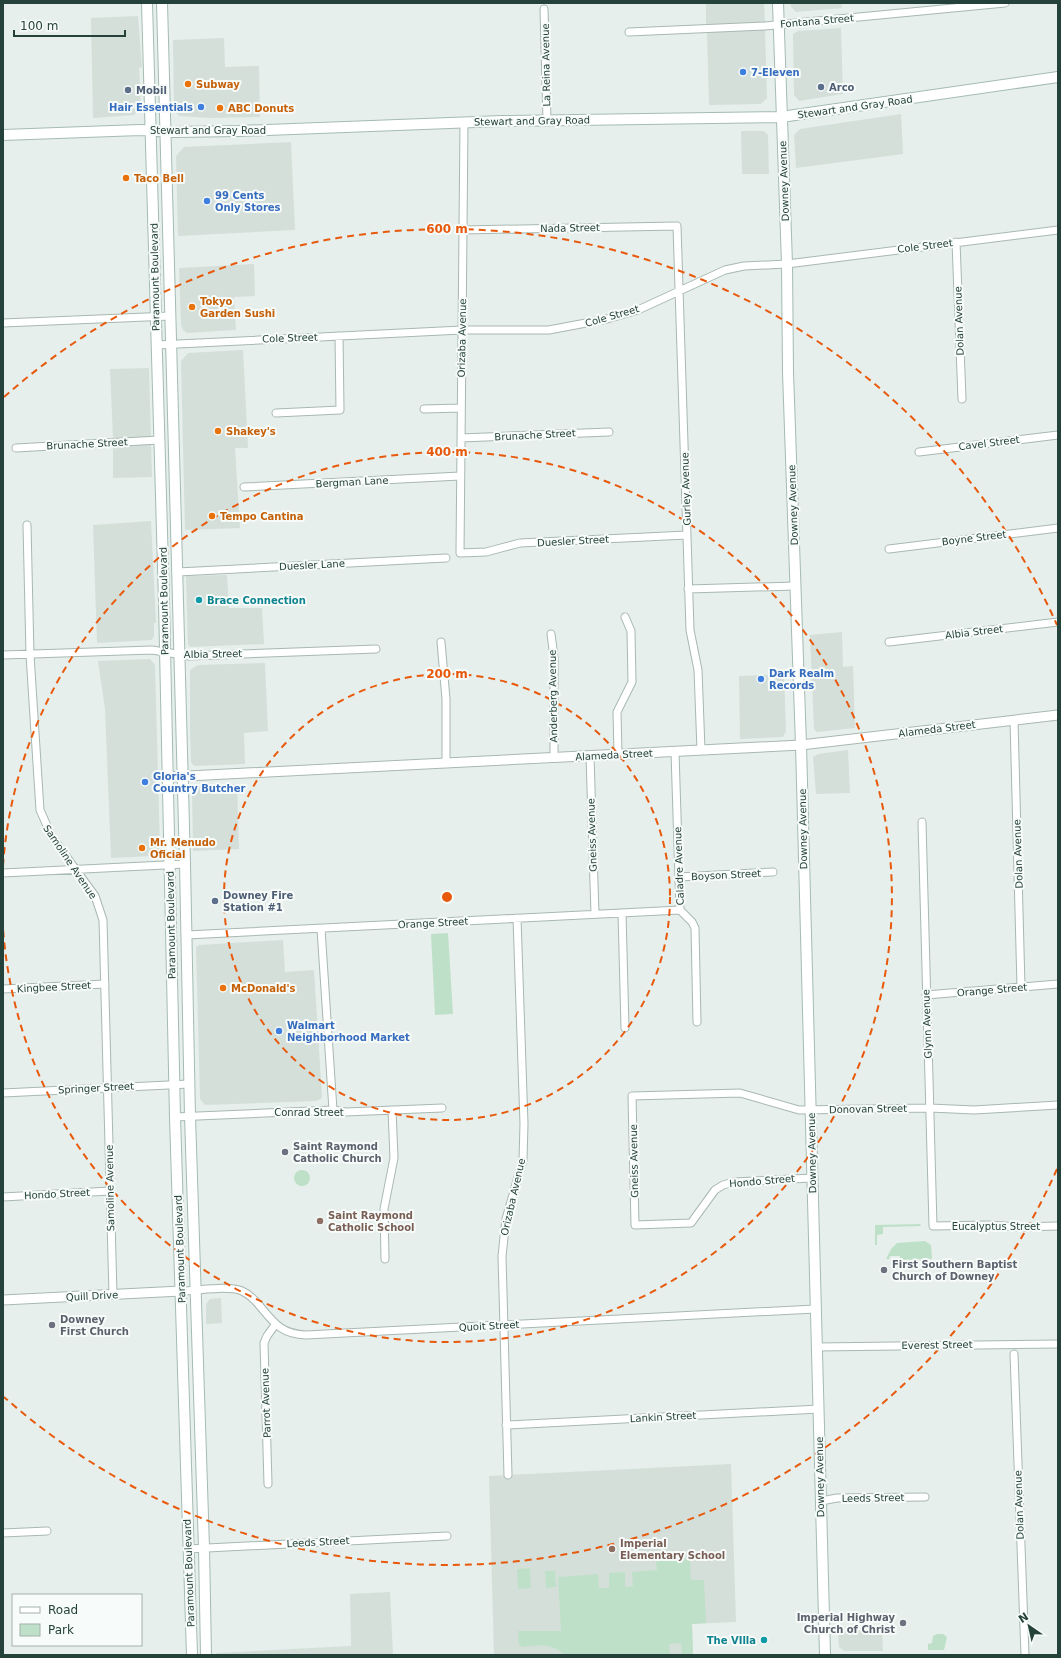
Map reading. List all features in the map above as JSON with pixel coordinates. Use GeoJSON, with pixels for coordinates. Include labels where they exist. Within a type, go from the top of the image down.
{"type":"FeatureCollection","features":[{"type":"Feature","properties":{"kind":"main road","name":"Paramount Boulevard"},"geometry":{"type":"LineString","coordinates":[[148,3],[165,652],[175,1116],[192,1655]]}},
{"type":"Feature","properties":{"kind":"main road","name":"Paramount Boulevard"},"geometry":{"type":"LineString","coordinates":[[162,3],[178,572],[189,1084],[206,1655]]}},
{"type":"Feature","properties":{"kind":"main road","name":"Downey Avenue"},"geometry":{"type":"LineString","coordinates":[[778,3],[787,264],[788,372],[801,745],[815,1309],[826,1655]]}},
{"type":"Feature","properties":{"kind":"main road","name":"Stewart and Gray Road"},"geometry":{"type":"LineString","coordinates":[[3,135],[151,131],[247,131],[464,122],[781,117],[1058,77]]}},
{"type":"Feature","properties":{"kind":"main road"},"geometry":{"type":"LineString","coordinates":[[171,913],[180,932],[187,936]]}},
{"type":"Feature","properties":{"kind":"street","name":"Fontana Street"},"geometry":{"type":"LineString","coordinates":[[629,32],[779,24],[1005,3]]}},
{"type":"Feature","properties":{"kind":"street","name":"La Reina Avenue"},"geometry":{"type":"LineString","coordinates":[[544,9],[547,121]]}},
{"type":"Feature","properties":{"kind":"street","name":"Orizaba Avenue"},"geometry":{"type":"LineString","coordinates":[[460,553],[464,122]]}},
{"type":"Feature","properties":{"kind":"street","name":"Nada Street"},"geometry":{"type":"LineString","coordinates":[[463,230],[677,226]]}},
{"type":"Feature","properties":{"kind":"street","name":"Gurley Avenue"},"geometry":{"type":"LineString","coordinates":[[677,226],[690,634],[698,670],[701,750]]}},
{"type":"Feature","properties":{"kind":"street","name":"Cole Street"},"geometry":{"type":"LineString","coordinates":[[157,345],[462,330],[549,330],[576,326],[638,310],[679,292],[707,277],[725,270],[744,266],[787,264],[1058,230]]}},
{"type":"Feature","properties":{"kind":"street","name":"Dolan Avenue"},"geometry":{"type":"LineString","coordinates":[[956,242],[962,399]]}},
{"type":"Feature","properties":{"kind":"street"},"geometry":{"type":"LineString","coordinates":[[3,323],[170,316]]}},
{"type":"Feature","properties":{"kind":"street"},"geometry":{"type":"LineString","coordinates":[[276,413],[340,410],[339,336]]}},
{"type":"Feature","properties":{"kind":"street"},"geometry":{"type":"LineString","coordinates":[[424,409],[461,408]]}},
{"type":"Feature","properties":{"kind":"street","name":"Brunache Street"},"geometry":{"type":"LineString","coordinates":[[461,438],[609,432]]}},
{"type":"Feature","properties":{"kind":"street","name":"Cavel Street"},"geometry":{"type":"LineString","coordinates":[[919,452],[1058,435]]}},
{"type":"Feature","properties":{"kind":"street","name":"Brunache Street"},"geometry":{"type":"LineString","coordinates":[[16,448],[159,440]]}},
{"type":"Feature","properties":{"kind":"street","name":"Bergman Lane"},"geometry":{"type":"LineString","coordinates":[[244,487],[460,476]]}},
{"type":"Feature","properties":{"kind":"street","name":"Samoline Avenue"},"geometry":{"type":"LineString","coordinates":[[27,525],[30,655],[40,810],[47,829],[95,896],[101,912],[104,928],[113,1294]]}},
{"type":"Feature","properties":{"kind":"street","name":"Boyne Street"},"geometry":{"type":"LineString","coordinates":[[889,548],[1058,528]]}},
{"type":"Feature","properties":{"kind":"street","name":"Duesler Street"},"geometry":{"type":"LineString","coordinates":[[460,553],[485,552],[520,543],[687,535]]}},
{"type":"Feature","properties":{"kind":"street","name":"Duesler Lane"},"geometry":{"type":"LineString","coordinates":[[178,572],[446,558]]}},
{"type":"Feature","properties":{"kind":"street"},"geometry":{"type":"LineString","coordinates":[[688,589],[795,586]]}},
{"type":"Feature","properties":{"kind":"street"},"geometry":{"type":"LineString","coordinates":[[618,754],[617,712],[632,682],[631,631],[625,617]]}},
{"type":"Feature","properties":{"kind":"street","name":"Albia Street"},"geometry":{"type":"LineString","coordinates":[[889,642],[1058,622]]}},
{"type":"Feature","properties":{"kind":"street","name":"Anderberg Avenue"},"geometry":{"type":"LineString","coordinates":[[551,634],[554,657],[554,758]]}},
{"type":"Feature","properties":{"kind":"street"},"geometry":{"type":"LineString","coordinates":[[441,642],[446,699],[446,763]]}},
{"type":"Feature","properties":{"kind":"street","name":"Albia Street"},"geometry":{"type":"LineString","coordinates":[[3,655],[152,650],[189,656],[376,649]]}},
{"type":"Feature","properties":{"kind":"street","name":"Alameda Street"},"geometry":{"type":"LineString","coordinates":[[168,777],[801,745],[1058,715]]}},
{"type":"Feature","properties":{"kind":"street","name":"Dolan Avenue"},"geometry":{"type":"LineString","coordinates":[[1014,720],[1021,987]]}},
{"type":"Feature","properties":{"kind":"street","name":"Caladre Avenue"},"geometry":{"type":"LineString","coordinates":[[675,752],[680,910],[692,922],[695,928],[697,1022]]}},
{"type":"Feature","properties":{"kind":"street","name":"Gneiss Avenue"},"geometry":{"type":"LineString","coordinates":[[590,756],[595,914]]}},
{"type":"Feature","properties":{"kind":"street","name":"Glynn Avenue"},"geometry":{"type":"LineString","coordinates":[[922,822],[933,1226]]}},
{"type":"Feature","properties":{"kind":"street"},"geometry":{"type":"LineString","coordinates":[[3,873],[185,864]]}},
{"type":"Feature","properties":{"kind":"street","name":"Boyson Street"},"geometry":{"type":"LineString","coordinates":[[679,877],[773,872]]}},
{"type":"Feature","properties":{"kind":"street","name":"Orange Street"},"geometry":{"type":"LineString","coordinates":[[187,936],[680,910]]}},
{"type":"Feature","properties":{"kind":"street"},"geometry":{"type":"LineString","coordinates":[[622,913],[625,1028]]}},
{"type":"Feature","properties":{"kind":"street","name":"Orizaba Avenue"},"geometry":{"type":"LineString","coordinates":[[508,1475],[503,1325],[503,1243],[506,1219],[523,1158],[523,1069],[517,918]]}},
{"type":"Feature","properties":{"kind":"street"},"geometry":{"type":"LineString","coordinates":[[321,928],[333,1110]]}},
{"type":"Feature","properties":{"kind":"street","name":"Kingbee Street"},"geometry":{"type":"LineString","coordinates":[[3,990],[105,984]]}},
{"type":"Feature","properties":{"kind":"street","name":"Orange Street"},"geometry":{"type":"LineString","coordinates":[[926,995],[1058,984]]}},
{"type":"Feature","properties":{"kind":"street","name":"Springer Street"},"geometry":{"type":"LineString","coordinates":[[3,1093],[189,1084]]}},
{"type":"Feature","properties":{"kind":"street","name":"Donovan Street"},"geometry":{"type":"LineString","coordinates":[[632,1096],[734,1092],[750,1095],[799,1110],[930,1108],[974,1110],[1058,1105]]}},
{"type":"Feature","properties":{"kind":"street","name":"Gneiss Avenue"},"geometry":{"type":"LineString","coordinates":[[632,1096],[635,1225]]}},
{"type":"Feature","properties":{"kind":"street","name":"Conrad Street"},"geometry":{"type":"LineString","coordinates":[[175,1116],[333,1110],[346,1112],[442,1108]]}},
{"type":"Feature","properties":{"kind":"street"},"geometry":{"type":"LineString","coordinates":[[385,1259],[384,1211],[394,1158],[392,1110]]}},
{"type":"Feature","properties":{"kind":"street","name":"Hondo Street"},"geometry":{"type":"LineString","coordinates":[[635,1225],[691,1223],[715,1190],[729,1183],[812,1178]]}},
{"type":"Feature","properties":{"kind":"street","name":"Hondo Street"},"geometry":{"type":"LineString","coordinates":[[3,1197],[110,1191]]}},
{"type":"Feature","properties":{"kind":"street","name":"Eucalyptus Street"},"geometry":{"type":"LineString","coordinates":[[933,1226],[1058,1226]]}},
{"type":"Feature","properties":{"kind":"street","name":"Quoit Street"},"geometry":{"type":"LineString","coordinates":[[181,1291],[229,1289],[243,1292],[252,1298],[275,1325],[289,1332],[306,1336],[815,1309]]}},
{"type":"Feature","properties":{"kind":"street","name":"Quill Drive"},"geometry":{"type":"LineString","coordinates":[[3,1300],[181,1291]]}},
{"type":"Feature","properties":{"kind":"street","name":"Parrot Avenue"},"geometry":{"type":"LineString","coordinates":[[268,1484],[264,1343],[268,1334],[275,1325]]}},
{"type":"Feature","properties":{"kind":"street","name":"Everest Street"},"geometry":{"type":"LineString","coordinates":[[817,1347],[1058,1344]]}},
{"type":"Feature","properties":{"kind":"street","name":"Dolan Avenue"},"geometry":{"type":"LineString","coordinates":[[1014,1354],[1025,1655]]}},
{"type":"Feature","properties":{"kind":"street","name":"Lankin Street"},"geometry":{"type":"LineString","coordinates":[[506,1425],[819,1410]]}},
{"type":"Feature","properties":{"kind":"street","name":"Leeds Street"},"geometry":{"type":"LineString","coordinates":[[821,1501],[837,1498],[925,1497]]}},
{"type":"Feature","properties":{"kind":"street"},"geometry":{"type":"LineString","coordinates":[[3,1533],[47,1531]]}},
{"type":"Feature","properties":{"kind":"street","name":"Leeds Street"},"geometry":{"type":"LineString","coordinates":[[188,1549],[447,1536]]}},
{"type":"Feature","properties":{"kind":"shaded area"},"geometry":{"type":"Polygon","coordinates":[[[706,3],[764,3],[765,23],[706,25],[706,3]]]}},
{"type":"Feature","properties":{"kind":"shaded area"},"geometry":{"type":"Polygon","coordinates":[[[791,3],[841,3],[842,8],[796,12],[791,7],[791,3]]]}},
{"type":"Feature","properties":{"kind":"shaded area"},"geometry":{"type":"Polygon","coordinates":[[[138,16],[142,67],[139,68],[141,108],[134,115],[93,118],[91,18],[138,16]]]}},
{"type":"Feature","properties":{"kind":"shaded area"},"geometry":{"type":"Polygon","coordinates":[[[841,28],[843,94],[799,101],[794,95],[793,34],[798,31],[841,28]]]}},
{"type":"Feature","properties":{"kind":"shaded area"},"geometry":{"type":"Polygon","coordinates":[[[765,30],[767,98],[761,104],[709,105],[707,32],[765,30]]]}},
{"type":"Feature","properties":{"kind":"shaded area"},"geometry":{"type":"Polygon","coordinates":[[[224,38],[225,67],[259,66],[260,117],[210,118],[179,116],[174,111],[173,40],[224,38]]]}},
{"type":"Feature","properties":{"kind":"shaded area"},"geometry":{"type":"Polygon","coordinates":[[[901,114],[903,154],[796,168],[794,135],[800,129],[901,114]]]}},
{"type":"Feature","properties":{"kind":"shaded area"},"geometry":{"type":"Polygon","coordinates":[[[741,131],[764,131],[768,135],[769,174],[742,174],[741,131]]]}},
{"type":"Feature","properties":{"kind":"shaded area"},"geometry":{"type":"Polygon","coordinates":[[[291,142],[295,230],[178,236],[176,156],[184,147],[291,142]]]}},
{"type":"Feature","properties":{"kind":"shaded area"},"geometry":{"type":"Polygon","coordinates":[[[254,264],[255,296],[234,297],[236,330],[187,333],[183,330],[181,325],[179,268],[254,264]]]}},
{"type":"Feature","properties":{"kind":"shaded area"},"geometry":{"type":"Polygon","coordinates":[[[243,350],[248,448],[235,448],[240,528],[185,530],[181,361],[188,353],[243,350]]]}},
{"type":"Feature","properties":{"kind":"shaded area"},"geometry":{"type":"Polygon","coordinates":[[[149,368],[152,477],[113,478],[110,369],[149,368]]]}},
{"type":"Feature","properties":{"kind":"shaded area"},"geometry":{"type":"Polygon","coordinates":[[[151,521],[156,623],[154,623],[154,636],[152,640],[97,643],[93,525],[151,521]]]}},
{"type":"Feature","properties":{"kind":"shaded area"},"geometry":{"type":"Polygon","coordinates":[[[227,575],[229,608],[262,608],[264,644],[190,647],[188,644],[186,576],[227,575]]]}},
{"type":"Feature","properties":{"kind":"shaded area"},"geometry":{"type":"Polygon","coordinates":[[[842,632],[843,667],[853,666],[855,728],[817,732],[814,729],[810,635],[842,632]]]}},
{"type":"Feature","properties":{"kind":"shaded area"},"geometry":{"type":"Polygon","coordinates":[[[150,659],[155,665],[160,849],[154,856],[111,858],[105,709],[98,661],[150,659]]]}},
{"type":"Feature","properties":{"kind":"shaded area"},"geometry":{"type":"Polygon","coordinates":[[[265,663],[268,731],[244,733],[245,764],[193,765],[191,762],[190,732],[190,670],[198,665],[265,663]]]}},
{"type":"Feature","properties":{"kind":"shaded area"},"geometry":{"type":"Polygon","coordinates":[[[784,674],[786,731],[783,737],[740,739],[739,676],[784,674]]]}},
{"type":"Feature","properties":{"kind":"shaded area"},"geometry":{"type":"Polygon","coordinates":[[[848,750],[850,793],[816,794],[813,757],[818,754],[848,750]]]}},
{"type":"Feature","properties":{"kind":"shaded area"},"geometry":{"type":"Polygon","coordinates":[[[237,784],[239,849],[193,851],[192,789],[196,786],[237,784]]]}},
{"type":"Feature","properties":{"kind":"shaded area"},"geometry":{"type":"Polygon","coordinates":[[[283,940],[285,972],[314,970],[321,1099],[315,1101],[205,1105],[200,1099],[196,947],[199,945],[283,940]]]}},
{"type":"Feature","properties":{"kind":"shaded area"},"geometry":{"type":"Polygon","coordinates":[[[221,1298],[222,1323],[206,1324],[206,1304],[210,1299],[221,1298]]]}},
{"type":"Feature","properties":{"kind":"shaded area","name":"Imperial Elementary School"},"geometry":{"type":"Polygon","coordinates":[[[731,1464],[736,1622],[692,1624],[693,1655],[494,1655],[489,1476],[731,1464]]]}},
{"type":"Feature","properties":{"kind":"shaded area"},"geometry":{"type":"Polygon","coordinates":[[[390,1592],[393,1655],[216,1655],[216,1653],[351,1646],[350,1594],[390,1592]]]}},
{"type":"Feature","properties":{"kind":"shaded area"},"geometry":{"type":"Polygon","coordinates":[[[882,1630],[883,1651],[844,1651],[839,1647],[838,1631],[882,1630]]]}},
{"type":"Feature","properties":{"kind":"green space"},"geometry":{"type":"Polygon","coordinates":[[[448,933],[453,1014],[435,1015],[431,934],[448,933]]]}},
{"type":"Feature","properties":{"kind":"green space"},"geometry":{"type":"Polygon","coordinates":[[[302,1170],[309,1175],[310,1178],[305,1185],[302,1186],[295,1181],[294,1178],[299,1171],[302,1170]]]}},
{"type":"Feature","properties":{"kind":"green space"},"geometry":{"type":"Polygon","coordinates":[[[920,1224],[921,1226],[883,1227],[883,1234],[877,1235],[877,1245],[875,1245],[875,1225],[920,1224]]]}},
{"type":"Feature","properties":{"kind":"green space"},"geometry":{"type":"Polygon","coordinates":[[[925,1241],[931,1245],[932,1259],[900,1260],[900,1256],[890,1256],[889,1259],[886,1259],[891,1249],[897,1243],[925,1241]]]}},
{"type":"Feature","properties":{"kind":"green space"},"geometry":{"type":"Polygon","coordinates":[[[690,1559],[691,1580],[704,1580],[706,1623],[692,1624],[693,1655],[682,1655],[681,1643],[669,1644],[670,1655],[564,1655],[560,1651],[551,1647],[540,1645],[523,1647],[519,1645],[518,1631],[561,1631],[558,1577],[598,1574],[599,1588],[609,1588],[609,1573],[625,1572],[625,1587],[633,1586],[632,1572],[657,1570],[656,1561],[690,1559]]]}},
{"type":"Feature","properties":{"kind":"green space"},"geometry":{"type":"Polygon","coordinates":[[[530,1568],[531,1588],[518,1589],[517,1569],[530,1568]]]}},
{"type":"Feature","properties":{"kind":"green space"},"geometry":{"type":"Polygon","coordinates":[[[545,1571],[555,1571],[556,1587],[546,1588],[545,1571]]]}},
{"type":"Feature","properties":{"kind":"green space"},"geometry":{"type":"Polygon","coordinates":[[[943,1634],[947,1637],[944,1650],[928,1650],[928,1644],[932,1643],[933,1636],[943,1634]]]}},
{"type":"Feature","properties":{"kind":"place","name":"7-Eleven"},"geometry":{"type":"Point","coordinates":[743,72]}},
{"type":"Feature","properties":{"kind":"place","name":"Subway"},"geometry":{"type":"Point","coordinates":[188,84]}},
{"type":"Feature","properties":{"kind":"place","name":"Arco"},"geometry":{"type":"Point","coordinates":[821,87]}},
{"type":"Feature","properties":{"kind":"place","name":"Mobil"},"geometry":{"type":"Point","coordinates":[128,90]}},
{"type":"Feature","properties":{"kind":"place","name":"Hair Essentials"},"geometry":{"type":"Point","coordinates":[201,107]}},
{"type":"Feature","properties":{"kind":"place","name":"ABC Donuts"},"geometry":{"type":"Point","coordinates":[220,108]}},
{"type":"Feature","properties":{"kind":"place","name":"Taco Bell"},"geometry":{"type":"Point","coordinates":[126,178]}},
{"type":"Feature","properties":{"kind":"place","name":"99 Cents Only Stores"},"geometry":{"type":"Point","coordinates":[207,201]}},
{"type":"Feature","properties":{"kind":"place","name":"Tokyo Garden Sushi"},"geometry":{"type":"Point","coordinates":[192,307]}},
{"type":"Feature","properties":{"kind":"place","name":"Shakey's"},"geometry":{"type":"Point","coordinates":[218,431]}},
{"type":"Feature","properties":{"kind":"place","name":"Tempo Cantina"},"geometry":{"type":"Point","coordinates":[212,516]}},
{"type":"Feature","properties":{"kind":"place","name":"Brace Connection"},"geometry":{"type":"Point","coordinates":[199,600]}},
{"type":"Feature","properties":{"kind":"place","name":"Dark Realm Records"},"geometry":{"type":"Point","coordinates":[761,679]}},
{"type":"Feature","properties":{"kind":"place","name":"Gloria's Country Butcher"},"geometry":{"type":"Point","coordinates":[145,782]}},
{"type":"Feature","properties":{"kind":"place","name":"Mr. Menudo Oficial"},"geometry":{"type":"Point","coordinates":[142,848]}},
{"type":"Feature","properties":{"kind":"place","name":"Downey Fire Station #1"},"geometry":{"type":"Point","coordinates":[215,901]}},
{"type":"Feature","properties":{"kind":"place","name":"McDonald's"},"geometry":{"type":"Point","coordinates":[223,988]}},
{"type":"Feature","properties":{"kind":"place","name":"Walmart Neighborhood Market"},"geometry":{"type":"Point","coordinates":[279,1031]}},
{"type":"Feature","properties":{"kind":"place","name":"Saint Raymond Catholic Church"},"geometry":{"type":"Point","coordinates":[285,1152]}},
{"type":"Feature","properties":{"kind":"place","name":"Saint Raymond Catholic School"},"geometry":{"type":"Point","coordinates":[320,1221]}},
{"type":"Feature","properties":{"kind":"place","name":"First Southern Baptist Church of Downey"},"geometry":{"type":"Point","coordinates":[884,1270]}},
{"type":"Feature","properties":{"kind":"place","name":"Downey First Church"},"geometry":{"type":"Point","coordinates":[52,1325]}},
{"type":"Feature","properties":{"kind":"place","name":"Imperial Elementary School"},"geometry":{"type":"Point","coordinates":[612,1549]}},
{"type":"Feature","properties":{"kind":"place","name":"Imperial Highway Church of Christ"},"geometry":{"type":"Point","coordinates":[903,1623]}},
{"type":"Feature","properties":{"kind":"place","name":"The VIlla"},"geometry":{"type":"Point","coordinates":[764,1640]}}]}
